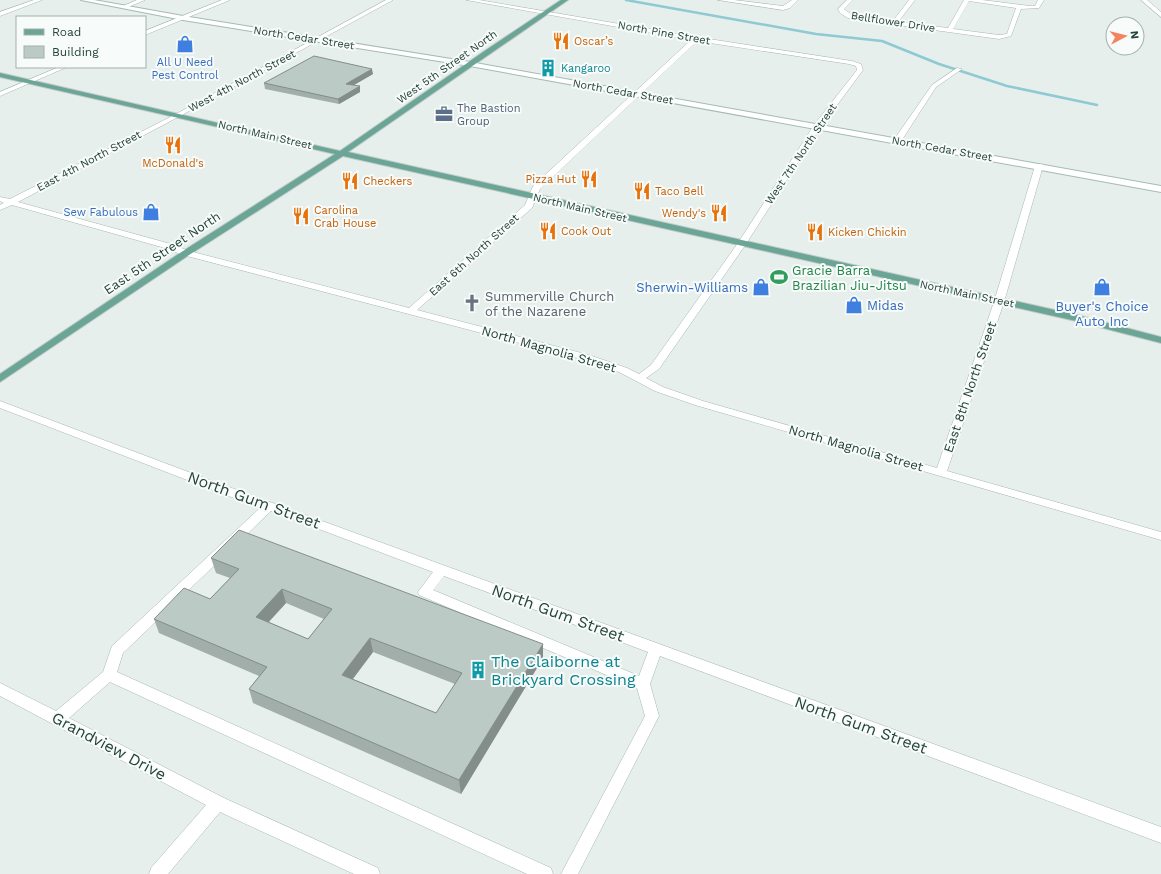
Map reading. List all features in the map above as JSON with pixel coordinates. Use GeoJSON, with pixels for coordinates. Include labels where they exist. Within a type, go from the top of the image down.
{"type":"FeatureCollection","features":[{"type":"Feature","properties":{"kind":"main road","name":"West 5th Street North"},"geometry":{"type":"LineString","coordinates":[[342,152],[565,0]]}},
{"type":"Feature","properties":{"kind":"main road","name":"North Main Street"},"geometry":{"type":"LineString","coordinates":[[0,74],[533,197],[999,302],[1077,318],[1161,340]]}},
{"type":"Feature","properties":{"kind":"main road","name":"East 5th Street North"},"geometry":{"type":"LineString","coordinates":[[0,379],[186,253],[342,152]]}},
{"type":"Feature","properties":{"kind":"street"},"geometry":{"type":"LineString","coordinates":[[0,14],[39,0]]}},
{"type":"Feature","properties":{"kind":"street","name":"North Cedar Street"},"geometry":{"type":"LineString","coordinates":[[84,0],[183,18],[470,64],[1161,189]]}},
{"type":"Feature","properties":{"kind":"street"},"geometry":{"type":"LineString","coordinates":[[124,7],[142,0]]}},
{"type":"Feature","properties":{"kind":"street"},"geometry":{"type":"LineString","coordinates":[[146,33],[227,0]]}},
{"type":"Feature","properties":{"kind":"street","name":"West 4th North Street"},"geometry":{"type":"LineString","coordinates":[[178,115],[390,0]]}},
{"type":"Feature","properties":{"kind":"street","name":"North Pine Street"},"geometry":{"type":"LineString","coordinates":[[469,0],[696,39],[850,62],[859,65]]}},
{"type":"Feature","properties":{"kind":"street"},"geometry":{"type":"LineString","coordinates":[[721,0],[741,1],[783,8],[788,7],[795,0]]}},
{"type":"Feature","properties":{"kind":"street","name":"Bellflower Drive"},"geometry":{"type":"LineString","coordinates":[[849,0],[841,9],[842,12],[850,16],[894,24],[949,31],[966,0]]}},
{"type":"Feature","properties":{"kind":"street"},"geometry":{"type":"LineString","coordinates":[[894,24],[912,0]]}},
{"type":"Feature","properties":{"kind":"street"},"geometry":{"type":"LineString","coordinates":[[970,0],[1019,7],[1037,7],[1041,0]]}},
{"type":"Feature","properties":{"kind":"street"},"geometry":{"type":"LineString","coordinates":[[1144,0],[1161,15]]}},
{"type":"Feature","properties":{"kind":"street"},"geometry":{"type":"LineString","coordinates":[[949,31],[994,37],[1007,37],[1019,7]]}},
{"type":"Feature","properties":{"kind":"street","name":"East 6th North Street"},"geometry":{"type":"LineString","coordinates":[[411,311],[529,206],[536,188],[696,39]]}},
{"type":"Feature","properties":{"kind":"street","name":"West 7th North Street"},"geometry":{"type":"LineString","coordinates":[[639,379],[656,367],[742,244],[817,127],[860,70],[859,65]]}},
{"type":"Feature","properties":{"kind":"street"},"geometry":{"type":"LineString","coordinates":[[0,94],[62,68]]}},
{"type":"Feature","properties":{"kind":"street"},"geometry":{"type":"LineString","coordinates":[[898,141],[934,86],[958,69]]}},
{"type":"Feature","properties":{"kind":"street","name":"East 4th North Street"},"geometry":{"type":"LineString","coordinates":[[0,208],[178,115]]}},
{"type":"Feature","properties":{"kind":"street","name":"East 8th North Street"},"geometry":{"type":"LineString","coordinates":[[941,472],[999,302],[1039,166]]}},
{"type":"Feature","properties":{"kind":"street","name":"North Magnolia Street"},"geometry":{"type":"LineString","coordinates":[[0,199],[168,246],[186,253],[585,357],[623,370],[659,389],[699,403],[1161,536]]}},
{"type":"Feature","properties":{"kind":"street","name":"North Gum Street"},"geometry":{"type":"LineString","coordinates":[[0,404],[441,570],[1161,835]]}},
{"type":"Feature","properties":{"kind":"street"},"geometry":{"type":"LineString","coordinates":[[57,719],[109,675],[117,650],[269,506]]}},
{"type":"Feature","properties":{"kind":"street"},"geometry":{"type":"LineString","coordinates":[[441,570],[424,592],[643,684]]}},
{"type":"Feature","properties":{"kind":"street"},"geometry":{"type":"LineString","coordinates":[[569,874],[652,716],[643,684],[656,649]]}},
{"type":"Feature","properties":{"kind":"street"},"geometry":{"type":"LineString","coordinates":[[109,675],[545,874]]}},
{"type":"Feature","properties":{"kind":"street","name":"Grandview Drive"},"geometry":{"type":"LineString","coordinates":[[0,689],[218,803],[372,874]]}},
{"type":"Feature","properties":{"kind":"street"},"geometry":{"type":"LineString","coordinates":[[156,874],[218,803]]}},
{"type":"Feature","properties":{"kind":"building"},"geometry":{"type":"Polygon","coordinates":[[[314,56],[372,69],[346,84],[360,86],[338,99],[264,83],[314,56]]]}},
{"type":"Feature","properties":{"kind":"building","name":"The Claiborne at Brickyard Crossing"},"geometry":{"type":"Polygon","coordinates":[[[239,530],[543,644],[459,780],[249,689],[267,667],[154,619],[184,588],[210,599],[239,569],[211,558],[239,530]],[[282,589],[256,617],[308,639],[332,609],[282,589]],[[370,638],[342,675],[436,713],[462,673],[370,638]]]}},
{"type":"Feature","properties":{"kind":"waterway"},"geometry":{"type":"LineString","coordinates":[[626,0],[816,34],[882,41],[939,64],[1007,86],[1097,105]]}},
{"type":"Feature","properties":{"kind":"place","name":"Oscar’s"},"geometry":{"type":"Point","coordinates":[561,41]}},
{"type":"Feature","properties":{"kind":"place","name":"All U Need Pest Control"},"geometry":{"type":"Point","coordinates":[185,44]}},
{"type":"Feature","properties":{"kind":"place","name":"Kangaroo"},"geometry":{"type":"Point","coordinates":[548,68]}},
{"type":"Feature","properties":{"kind":"place","name":"The Bastion Group"},"geometry":{"type":"Point","coordinates":[444,114]}},
{"type":"Feature","properties":{"kind":"place","name":"McDonald's"},"geometry":{"type":"Point","coordinates":[173,145]}},
{"type":"Feature","properties":{"kind":"place","name":"Pizza Hut"},"geometry":{"type":"Point","coordinates":[589,179]}},
{"type":"Feature","properties":{"kind":"place","name":"Checkers"},"geometry":{"type":"Point","coordinates":[350,181]}},
{"type":"Feature","properties":{"kind":"place","name":"Taco Bell"},"geometry":{"type":"Point","coordinates":[642,191]}},
{"type":"Feature","properties":{"kind":"place","name":"Sew Fabulous"},"geometry":{"type":"Point","coordinates":[151,212]}},
{"type":"Feature","properties":{"kind":"place","name":"Wendy's"},"geometry":{"type":"Point","coordinates":[719,213]}},
{"type":"Feature","properties":{"kind":"place","name":"Carolina Crab House"},"geometry":{"type":"Point","coordinates":[301,216]}},
{"type":"Feature","properties":{"kind":"place","name":"Cook Out"},"geometry":{"type":"Point","coordinates":[548,231]}},
{"type":"Feature","properties":{"kind":"place","name":"Kicken Chickin"},"geometry":{"type":"Point","coordinates":[815,232]}},
{"type":"Feature","properties":{"kind":"place","name":"Gracie Barra Brazilian Jiu-Jitsu"},"geometry":{"type":"Point","coordinates":[779,277]}},
{"type":"Feature","properties":{"kind":"place","name":"Sherwin-Williams"},"geometry":{"type":"Point","coordinates":[761,287]}},
{"type":"Feature","properties":{"kind":"place","name":"Buyer's Choice Auto Inc"},"geometry":{"type":"Point","coordinates":[1102,287]}},
{"type":"Feature","properties":{"kind":"place","name":"Summerville Church of the Nazarene"},"geometry":{"type":"Point","coordinates":[472,303]}},
{"type":"Feature","properties":{"kind":"place","name":"Midas"},"geometry":{"type":"Point","coordinates":[854,305]}},
{"type":"Feature","properties":{"kind":"place","name":"The Claiborne at Brickyard Crossing"},"geometry":{"type":"Point","coordinates":[478,670]}}]}
